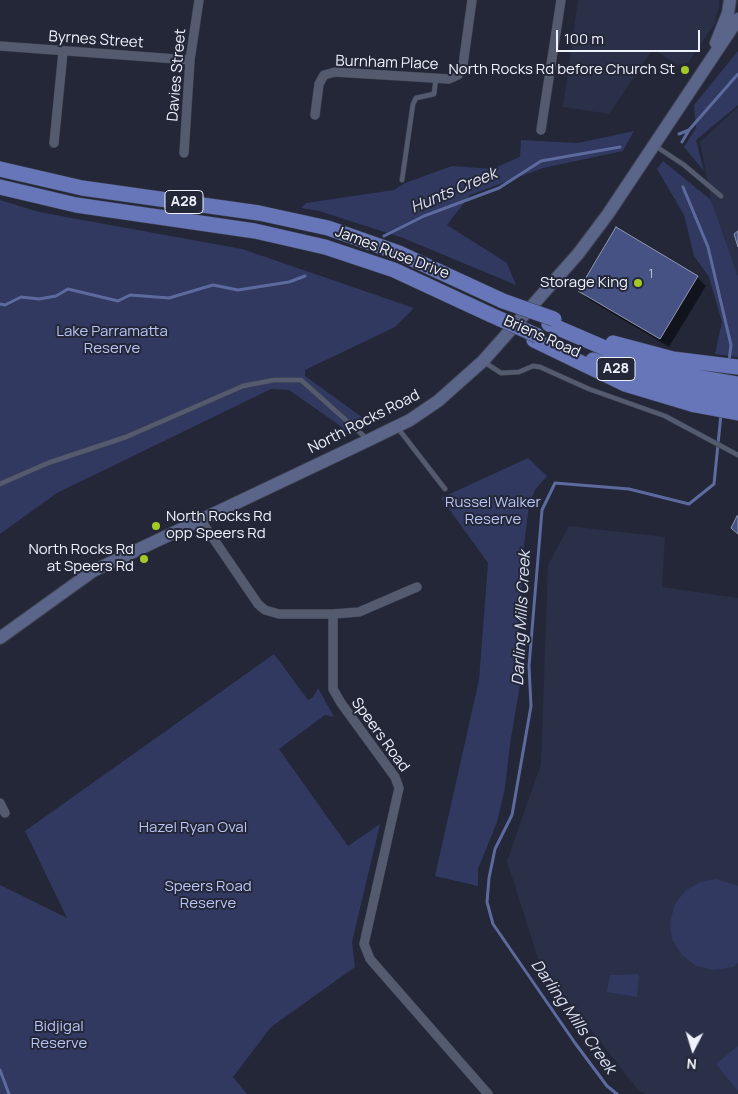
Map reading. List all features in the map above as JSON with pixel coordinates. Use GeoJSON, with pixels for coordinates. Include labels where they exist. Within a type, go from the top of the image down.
{"type":"FeatureCollection","features":[{"type":"Feature","properties":{"kind":"highway","name":"James Ruse Drive"},"geometry":{"type":"LineString","coordinates":[[0,169],[66,185],[259,213],[328,228],[399,253],[551,322],[618,356],[698,385],[738,384]]}},
{"type":"Feature","properties":{"kind":"highway","name":"James Ruse Drive"},"geometry":{"type":"LineString","coordinates":[[0,187],[76,205],[255,231],[316,245],[394,270],[491,315]]}},
{"type":"Feature","properties":{"kind":"highway","name":"Briens Road"},"geometry":{"type":"LineString","coordinates":[[491,315],[536,338],[630,374],[698,385],[738,398]]}},
{"type":"Feature","properties":{"kind":"highway"},"geometry":{"type":"LineString","coordinates":[[698,385],[738,367]]}},
{"type":"Feature","properties":{"kind":"highway"},"geometry":{"type":"LineString","coordinates":[[698,385],[738,413]]}},
{"type":"Feature","properties":{"kind":"main road","name":"North Rocks Road"},"geometry":{"type":"LineString","coordinates":[[710,60],[728,13],[730,0]]}},
{"type":"Feature","properties":{"kind":"main road","name":"North Rocks Road"},"geometry":{"type":"LineString","coordinates":[[0,638],[93,571],[369,440],[397,426],[438,401],[483,361],[578,254],[608,214],[738,19]]}},
{"type":"Feature","properties":{"kind":"main road"},"geometry":{"type":"LineString","coordinates":[[710,60],[738,36]]}},
{"type":"Feature","properties":{"kind":"street","name":"Davies Street"},"geometry":{"type":"LineString","coordinates":[[184,153],[190,60],[199,0]]}},
{"type":"Feature","properties":{"kind":"street","name":"Burnham Place"},"geometry":{"type":"LineString","coordinates":[[315,115],[319,84],[324,75],[335,72],[449,79],[458,74],[463,65],[472,0]]}},
{"type":"Feature","properties":{"kind":"street"},"geometry":{"type":"LineString","coordinates":[[541,130],[561,0]]}},
{"type":"Feature","properties":{"kind":"street","name":"Byrnes Street"},"geometry":{"type":"LineString","coordinates":[[0,46],[190,60]]}},
{"type":"Feature","properties":{"kind":"street"},"geometry":{"type":"LineString","coordinates":[[54,143],[63,52]]}},
{"type":"Feature","properties":{"kind":"street"},"geometry":{"type":"LineString","coordinates":[[200,520],[262,608],[279,614],[359,612],[417,587]]}},
{"type":"Feature","properties":{"kind":"street","name":"Speers Road"},"geometry":{"type":"LineString","coordinates":[[334,614],[333,690],[395,777],[399,788],[364,944],[370,959],[488,1094]]}},
{"type":"Feature","properties":{"kind":"street"},"geometry":{"type":"LineString","coordinates":[[0,803],[5,813]]}},
{"type":"Feature","properties":{"kind":"lane"},"geometry":{"type":"LineString","coordinates":[[402,180],[413,104],[416,98],[434,94],[436,78]]}},
{"type":"Feature","properties":{"kind":"lane"},"geometry":{"type":"LineString","coordinates":[[653,144],[684,165],[721,196]]}},
{"type":"Feature","properties":{"kind":"lane"},"geometry":{"type":"LineString","coordinates":[[483,361],[501,373],[520,372],[533,366],[540,367],[589,390],[665,416],[736,453]]}},
{"type":"Feature","properties":{"kind":"lane"},"geometry":{"type":"LineString","coordinates":[[0,484],[48,463],[126,437],[243,386],[274,380],[301,380],[369,440]]}},
{"type":"Feature","properties":{"kind":"lane"},"geometry":{"type":"LineString","coordinates":[[397,426],[445,489]]}},
{"type":"Feature","properties":{"kind":"shaded area"},"geometry":{"type":"Polygon","coordinates":[[[578,0],[719,0],[719,7],[715,23],[688,63],[678,65],[653,49],[609,114],[563,107],[578,0]]]}},
{"type":"Feature","properties":{"kind":"shaded area"},"geometry":{"type":"Polygon","coordinates":[[[738,107],[738,276],[711,200],[700,142],[738,107]]]}},
{"type":"Feature","properties":{"kind":"shaded area"},"geometry":{"type":"Polygon","coordinates":[[[569,526],[665,537],[662,587],[738,598],[738,1094],[645,1094],[638,1090],[540,965],[507,861],[541,764],[548,565],[569,526]]]}},
{"type":"Feature","properties":{"kind":"green space"},"geometry":{"type":"Polygon","coordinates":[[[738,51],[738,105],[696,140],[704,171],[684,147],[696,128],[694,105],[738,51]]]}},
{"type":"Feature","properties":{"kind":"green space"},"geometry":{"type":"Polygon","coordinates":[[[634,131],[623,151],[543,168],[470,195],[447,225],[507,263],[516,285],[403,238],[319,211],[301,208],[306,203],[394,190],[405,183],[452,166],[492,169],[520,157],[521,140],[578,143],[634,131]]]}},
{"type":"Feature","properties":{"kind":"green space"},"geometry":{"type":"Polygon","coordinates":[[[663,161],[711,200],[738,276],[738,357],[715,354],[722,322],[709,277],[694,256],[684,215],[657,169],[663,161]]]}},
{"type":"Feature","properties":{"kind":"green space","name":"Lake Parramatta Reserve"},"geometry":{"type":"Polygon","coordinates":[[[0,200],[39,212],[242,249],[414,308],[395,327],[305,370],[305,376],[363,418],[368,418],[343,432],[342,427],[289,390],[271,389],[57,493],[0,534],[0,200]]]}},
{"type":"Feature","properties":{"kind":"green space","name":"Russel Walker Reserve"},"geometry":{"type":"Polygon","coordinates":[[[528,458],[547,476],[535,490],[529,505],[522,562],[521,609],[518,626],[523,647],[521,679],[505,788],[497,822],[478,869],[478,886],[435,876],[479,680],[488,563],[441,498],[528,458]]]}},
{"type":"Feature","properties":{"kind":"green space","name":"Speers Road Reserve"},"geometry":{"type":"Polygon","coordinates":[[[274,654],[308,700],[313,697],[318,688],[334,717],[325,715],[279,749],[348,846],[380,824],[352,942],[355,967],[271,1027],[233,1077],[247,1094],[0,1094],[0,885],[67,918],[25,831],[274,654]]]}},
{"type":"Feature","properties":{"kind":"green space"},"geometry":{"type":"Polygon","coordinates":[[[716,879],[738,886],[738,963],[733,967],[714,970],[696,966],[682,955],[672,939],[670,922],[675,904],[685,891],[700,882],[716,879]]]}},
{"type":"Feature","properties":{"kind":"green space"},"geometry":{"type":"Polygon","coordinates":[[[639,974],[637,997],[607,992],[610,975],[639,974]]]}},
{"type":"Feature","properties":{"kind":"green space"},"geometry":{"type":"Polygon","coordinates":[[[738,1046],[738,1091],[716,1064],[738,1046]]]}},
{"type":"Feature","properties":{"kind":"building","name":"Storage King"},"geometry":{"type":"Polygon","coordinates":[[[616,227],[698,276],[660,339],[578,291],[616,227]]]}},
{"type":"Feature","properties":{"kind":"building"},"geometry":{"type":"Polygon","coordinates":[[[738,231],[738,247],[734,234],[738,231]]]}},
{"type":"Feature","properties":{"kind":"building"},"geometry":{"type":"Polygon","coordinates":[[[738,516],[738,534],[731,528],[738,516]]]}},
{"type":"Feature","properties":{"kind":"waterway","name":"Darling Mills Creek"},"geometry":{"type":"LineString","coordinates":[[682,142],[689,130],[738,74]]}},
{"type":"Feature","properties":{"kind":"waterway","name":"Hunts Creek"},"geometry":{"type":"LineString","coordinates":[[679,134],[689,130]]}},
{"type":"Feature","properties":{"kind":"waterway","name":"Hunts Creek"},"geometry":{"type":"LineString","coordinates":[[384,236],[424,216],[499,188],[541,161],[620,147]]}},
{"type":"Feature","properties":{"kind":"waterway","name":"Darling Mills Creek"},"geometry":{"type":"LineString","coordinates":[[683,187],[708,247],[731,345],[729,361]]}},
{"type":"Feature","properties":{"kind":"waterway","name":"Hunts Creek"},"geometry":{"type":"LineString","coordinates":[[0,304],[5,305],[21,297],[39,299],[56,296],[68,289],[118,301],[130,295],[169,298],[213,285],[238,290],[289,282],[305,276]]}},
{"type":"Feature","properties":{"kind":"waterway","name":"Darling Mills Creek"},"geometry":{"type":"LineString","coordinates":[[617,1094],[607,1086],[575,1043],[493,924],[487,902],[489,878],[495,849],[512,815],[531,706],[529,666],[542,510],[555,483],[629,489],[689,504],[714,484],[721,414]]}},
{"type":"Feature","properties":{"kind":"waterway","name":"Darling Mills Creek"},"geometry":{"type":"LineString","coordinates":[[0,1070],[9,1094]]}},
{"type":"Feature","properties":{"kind":"place","name":"North Rocks Rd before Church St"},"geometry":{"type":"Point","coordinates":[685,70]}},
{"type":"Feature","properties":{"kind":"place","name":"Storage King"},"geometry":{"type":"Point","coordinates":[638,283]}},
{"type":"Feature","properties":{"kind":"place","name":"North Rocks Rd opp Speers Rd"},"geometry":{"type":"Point","coordinates":[156,526]}},
{"type":"Feature","properties":{"kind":"place","name":"North Rocks Rd at Speers Rd"},"geometry":{"type":"Point","coordinates":[144,559]}},
{"type":"Feature","properties":{"kind":"park label","name":"Hazel Ryan Oval"},"geometry":{"type":"Point","coordinates":[193,828]}},
{"type":"Feature","properties":{"kind":"park label","name":"Bidjigal Reserve"},"geometry":{"type":"Point","coordinates":[59,1036]}}]}
